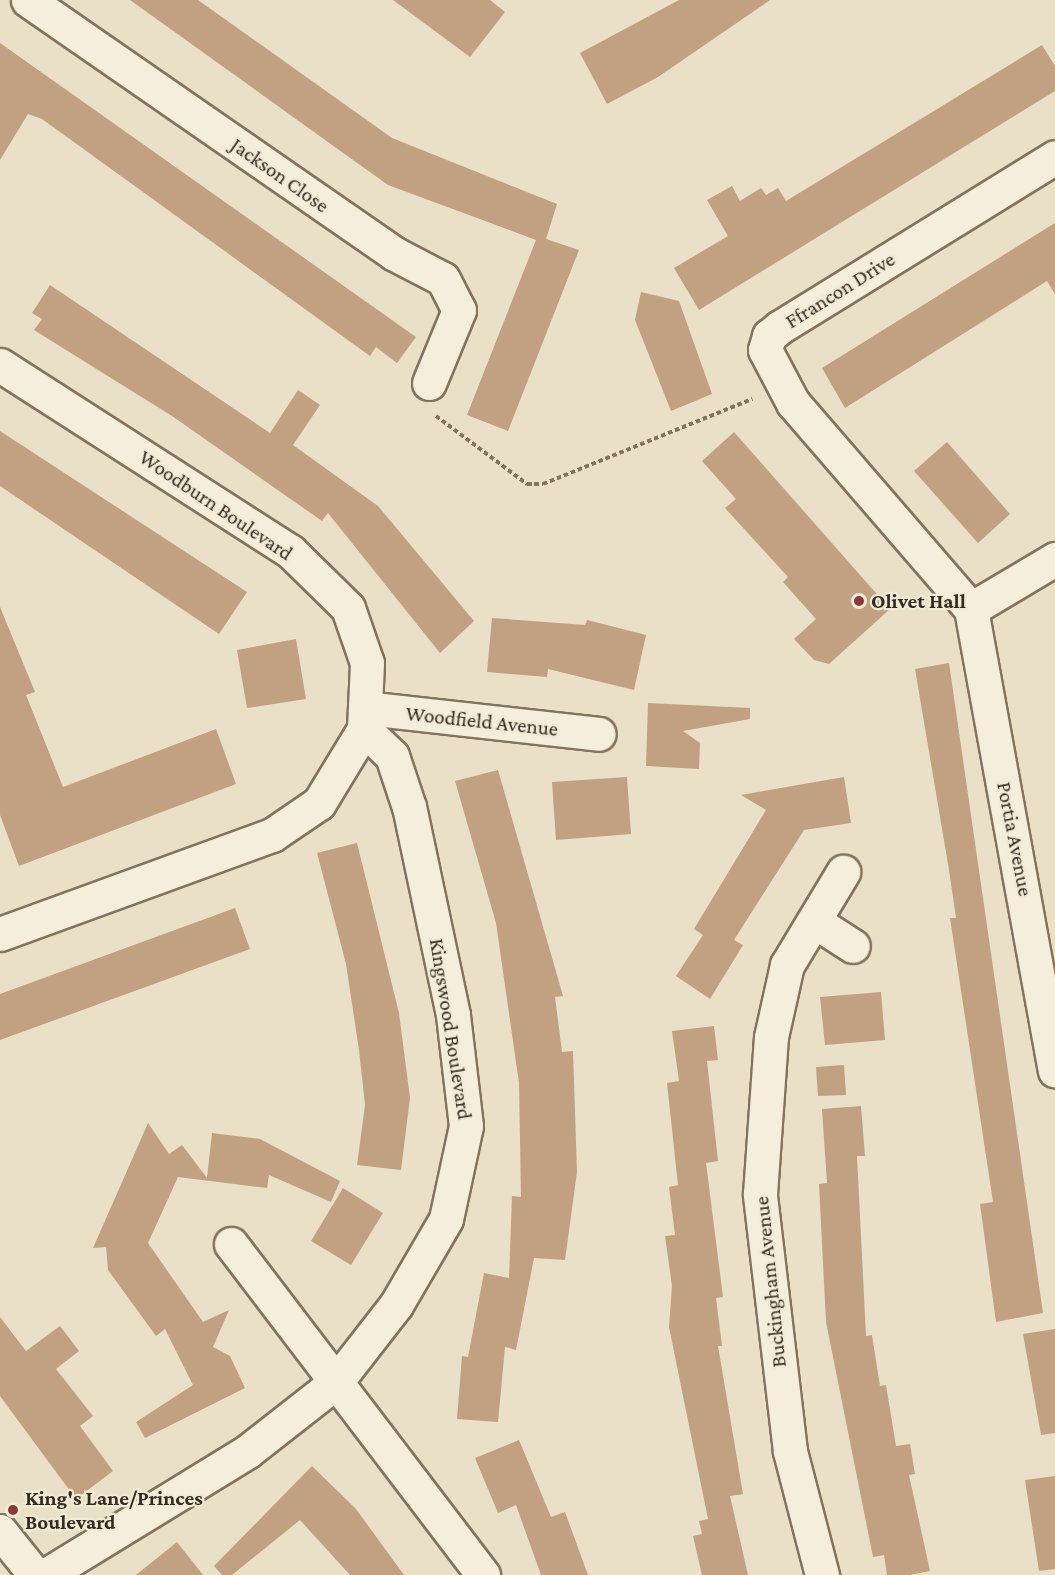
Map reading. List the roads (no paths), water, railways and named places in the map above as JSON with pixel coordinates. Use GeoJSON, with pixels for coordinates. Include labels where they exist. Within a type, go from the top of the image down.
{"type":"FeatureCollection","features":[{"type":"Feature","properties":{"kind":"street","name":"Jackson Close"},"geometry":{"type":"LineString","coordinates":[[28,0],[393,254],[443,279],[459,310],[429,383]]}},
{"type":"Feature","properties":{"kind":"street","name":"Ffrancon Drive"},"geometry":{"type":"LineString","coordinates":[[971,609],[781,387],[765,350],[780,327],[1055,157]]}},
{"type":"Feature","properties":{"kind":"street","name":"Woodburn Boulevard"},"geometry":{"type":"LineString","coordinates":[[0,365],[290,551],[348,608],[367,663],[364,718],[319,803],[272,835],[3,924]]}},
{"type":"Feature","properties":{"kind":"street"},"geometry":{"type":"LineString","coordinates":[[971,609],[1055,559]]}},
{"type":"Feature","properties":{"kind":"street","name":"Portia Avenue"},"geometry":{"type":"LineString","coordinates":[[971,609],[1055,1070]]}},
{"type":"Feature","properties":{"kind":"street","name":"Woodfield Avenue"},"geometry":{"type":"LineString","coordinates":[[364,718],[598,734]]}},
{"type":"Feature","properties":{"kind":"street","name":"Kingswood Boulevard"},"geometry":{"type":"LineString","coordinates":[[46,1575],[248,1451],[336,1382],[396,1305],[446,1219],[466,1126],[453,1015],[409,807],[392,756],[364,718]]}},
{"type":"Feature","properties":{"kind":"street","name":"Buckingham Avenue"},"geometry":{"type":"LineString","coordinates":[[822,1575],[790,1451],[760,1194],[771,1037],[787,965],[843,872]]}},
{"type":"Feature","properties":{"kind":"street"},"geometry":{"type":"LineString","coordinates":[[814,921],[853,946]]}},
{"type":"Feature","properties":{"kind":"street"},"geometry":{"type":"LineString","coordinates":[[231,1244],[483,1575]]}},
{"type":"Feature","properties":{"kind":"street"},"geometry":{"type":"LineString","coordinates":[[0,1531],[35,1575]]}},
{"type":"Feature","properties":{"kind":"place","name":"Olivet Hall"},"geometry":{"type":"Point","coordinates":[859,601]}},
{"type":"Feature","properties":{"kind":"place","name":"King's Lane/Princes Boulevard"},"geometry":{"type":"Point","coordinates":[13,1510]}}]}
